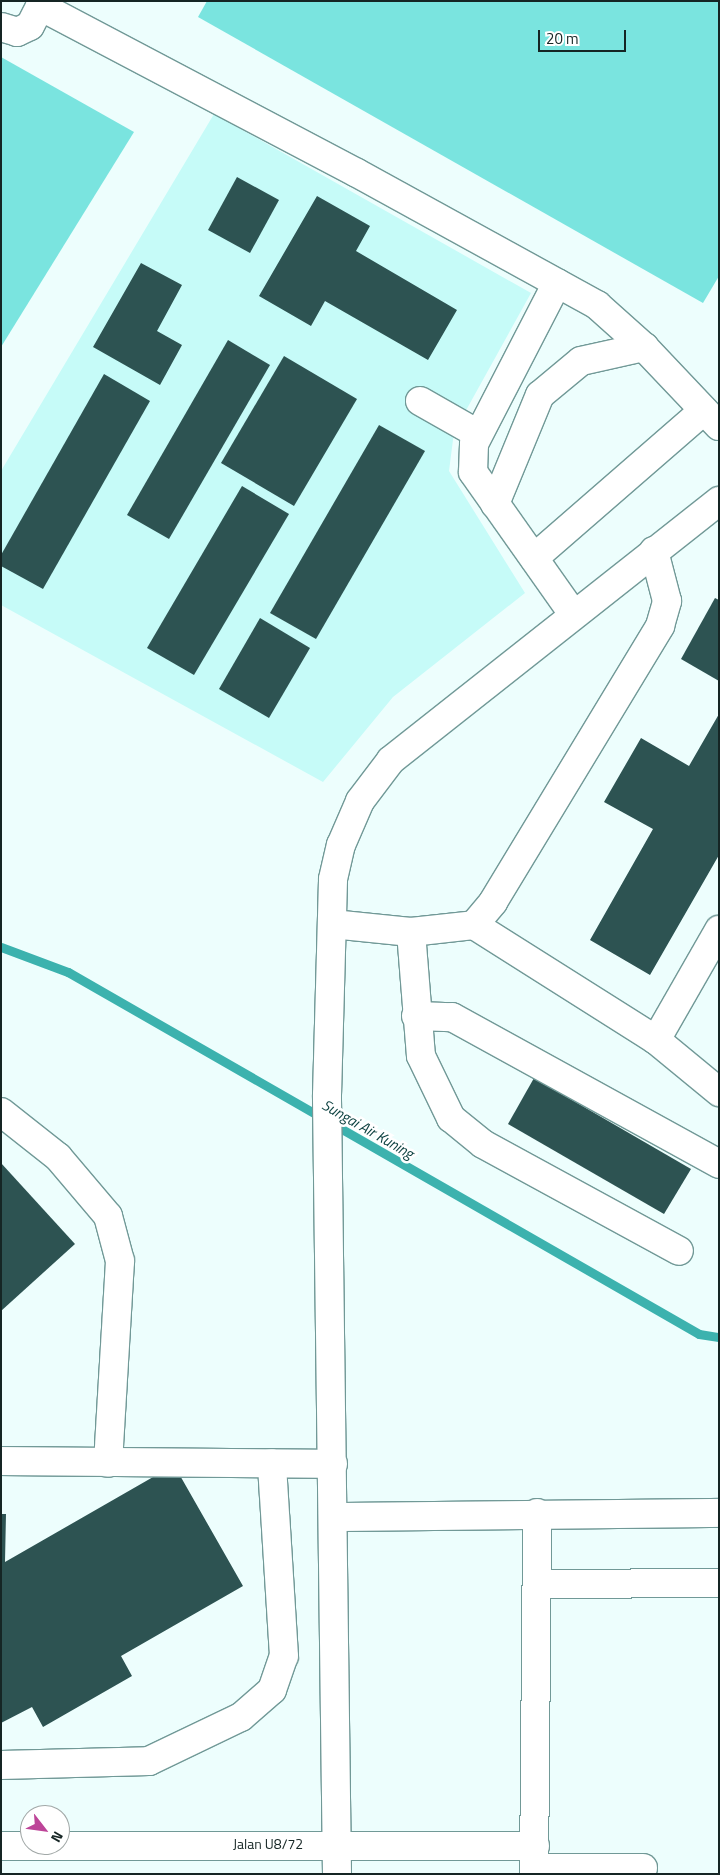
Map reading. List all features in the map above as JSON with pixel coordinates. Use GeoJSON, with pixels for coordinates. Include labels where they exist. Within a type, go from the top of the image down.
{"type":"FeatureCollection","features":[{"type":"Feature","properties":{"kind":"street"},"geometry":{"type":"LineString","coordinates":[[1,27],[17,32],[30,26],[42,4],[557,283],[597,306],[644,346],[712,418],[534,558]]}},
{"type":"Feature","properties":{"kind":"street"},"geometry":{"type":"LineString","coordinates":[[557,283],[478,434],[472,472],[573,614]]}},
{"type":"Feature","properties":{"kind":"street"},"geometry":{"type":"LineString","coordinates":[[495,504],[540,395],[581,361],[644,346]]}},
{"type":"Feature","properties":{"kind":"street"},"geometry":{"type":"LineString","coordinates":[[420,402],[478,434]]}},
{"type":"Feature","properties":{"kind":"street"},"geometry":{"type":"LineString","coordinates":[[337,1874],[327,1095],[334,879],[341,845],[360,801],[391,760],[719,500]]}},
{"type":"Feature","properties":{"kind":"street"},"geometry":{"type":"LineString","coordinates":[[474,925],[493,902],[660,626],[667,600],[654,551]]}},
{"type":"Feature","properties":{"kind":"street"},"geometry":{"type":"LineString","coordinates":[[332,924],[412,932],[474,925],[656,1040],[719,1092]]}},
{"type":"Feature","properties":{"kind":"street"},"geometry":{"type":"LineString","coordinates":[[656,1040],[719,930]]}},
{"type":"Feature","properties":{"kind":"street"},"geometry":{"type":"LineString","coordinates":[[412,932],[416,1016],[421,1056],[451,1118],[483,1144],[679,1251]]}},
{"type":"Feature","properties":{"kind":"street"},"geometry":{"type":"LineString","coordinates":[[416,1016],[452,1017],[719,1164]]}},
{"type":"Feature","properties":{"kind":"street"},"geometry":{"type":"LineString","coordinates":[[1,1112],[58,1157],[108,1216],[120,1261],[108,1463]]}},
{"type":"Feature","properties":{"kind":"street"},"geometry":{"type":"LineString","coordinates":[[1,1461],[333,1464]]}},
{"type":"Feature","properties":{"kind":"street"},"geometry":{"type":"LineString","coordinates":[[1,1765],[149,1761],[241,1717],[272,1690],[284,1656],[272,1464]]}},
{"type":"Feature","properties":{"kind":"street"},"geometry":{"type":"LineString","coordinates":[[333,1517],[537,1513],[719,1513]]}},
{"type":"Feature","properties":{"kind":"street"},"geometry":{"type":"LineString","coordinates":[[535,1863],[537,1513]]}},
{"type":"Feature","properties":{"kind":"street"},"geometry":{"type":"LineString","coordinates":[[537,1584],[719,1583]]}},
{"type":"Feature","properties":{"kind":"street","name":"Jalan U8/72"},"geometry":{"type":"LineString","coordinates":[[1,1846],[336,1844],[535,1863],[643,1868]]}},
{"type":"Feature","properties":{"kind":"shaded area"},"geometry":{"type":"Polygon","coordinates":[[[207,1],[719,2],[719,276],[703,303],[198,17],[207,1]]]}},
{"type":"Feature","properties":{"kind":"shaded area"},"geometry":{"type":"Polygon","coordinates":[[[1,57],[134,132],[1,347],[1,57]]]}},
{"type":"Feature","properties":{"kind":"shaded area"},"geometry":{"type":"Polygon","coordinates":[[[214,114],[531,293],[454,432],[449,471],[525,593],[393,697],[323,782],[1,605],[1,471],[214,114]]]}},
{"type":"Feature","properties":{"kind":"building"},"geometry":{"type":"Polygon","coordinates":[[[237,177],[279,200],[250,253],[208,230],[237,177]]]}},
{"type":"Feature","properties":{"kind":"building"},"geometry":{"type":"Polygon","coordinates":[[[317,196],[370,226],[356,251],[457,310],[428,360],[325,301],[311,326],[259,296],[317,196]]]}},
{"type":"Feature","properties":{"kind":"building"},"geometry":{"type":"Polygon","coordinates":[[[141,263],[182,285],[157,331],[182,345],[160,385],[93,347],[141,263]]]}},
{"type":"Feature","properties":{"kind":"building"},"geometry":{"type":"Polygon","coordinates":[[[228,340],[270,365],[169,539],[127,515],[228,340]]]}},
{"type":"Feature","properties":{"kind":"building"},"geometry":{"type":"Polygon","coordinates":[[[284,356],[357,399],[294,506],[221,463],[284,356]]]}},
{"type":"Feature","properties":{"kind":"building"},"geometry":{"type":"Polygon","coordinates":[[[104,374],[150,401],[43,589],[1,566],[1,555],[104,374]]]}},
{"type":"Feature","properties":{"kind":"building"},"geometry":{"type":"Polygon","coordinates":[[[379,425],[425,451],[316,639],[270,613],[379,425]]]}},
{"type":"Feature","properties":{"kind":"building"},"geometry":{"type":"Polygon","coordinates":[[[242,486],[289,514],[194,675],[147,648],[242,486]]]}},
{"type":"Feature","properties":{"kind":"building"},"geometry":{"type":"Polygon","coordinates":[[[715,598],[719,600],[719,681],[681,659],[715,598]]]}},
{"type":"Feature","properties":{"kind":"building"},"geometry":{"type":"Polygon","coordinates":[[[260,618],[310,648],[269,718],[219,689],[260,618]]]}},
{"type":"Feature","properties":{"kind":"building"},"geometry":{"type":"Polygon","coordinates":[[[719,714],[719,855],[650,975],[590,940],[653,829],[604,802],[641,738],[689,766],[719,714]]]}},
{"type":"Feature","properties":{"kind":"building"},"geometry":{"type":"Polygon","coordinates":[[[534,1078],[691,1169],[664,1214],[508,1124],[534,1078]]]}},
{"type":"Feature","properties":{"kind":"building"},"geometry":{"type":"Polygon","coordinates":[[[1,1163],[75,1244],[1,1311],[1,1163]]]}},
{"type":"Feature","properties":{"kind":"building"},"geometry":{"type":"Polygon","coordinates":[[[174,1465],[243,1586],[121,1656],[132,1676],[43,1727],[32,1707],[1,1723],[1,1514],[6,1514],[5,1562],[174,1465]]]}},
{"type":"Feature","properties":{"kind":"waterway","name":"Sungai Air Kuning"},"geometry":{"type":"LineString","coordinates":[[1,947],[68,972],[699,1334],[719,1337]]}}]}
